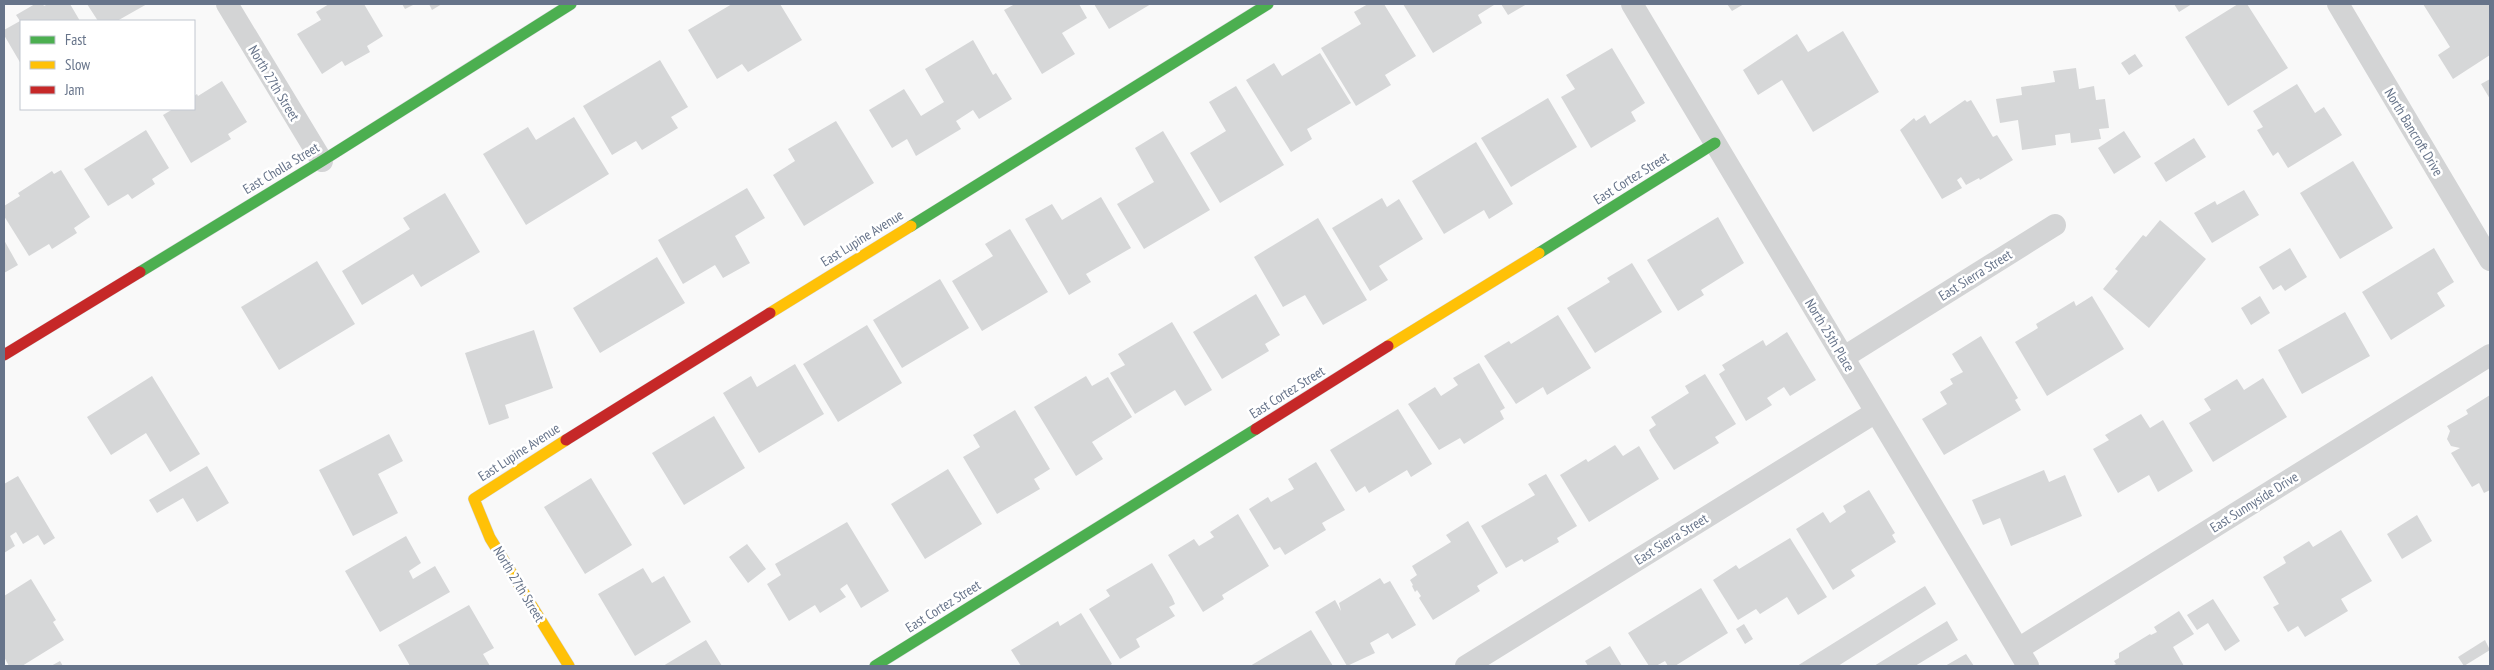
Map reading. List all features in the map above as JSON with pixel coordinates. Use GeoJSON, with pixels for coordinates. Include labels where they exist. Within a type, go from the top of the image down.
{"type":"FeatureCollection","features":[{"type":"Feature","properties":{"kind":"street","name":"North 27th Street"},"geometry":{"type":"LineString","coordinates":[[227,4],[322,161]]}},
{"type":"Feature","properties":{"kind":"street","name":"East Cholla Street"},"geometry":{"type":"LineString","coordinates":[[4,355],[322,161],[571,4]]}},
{"type":"Feature","properties":{"kind":"street","name":"East Lupine Avenue"},"geometry":{"type":"LineString","coordinates":[[474,499],[508,476],[1268,4]]}},
{"type":"Feature","properties":{"kind":"street","name":"North 25th Place"},"geometry":{"type":"LineString","coordinates":[[1632,4],[2023,658]]}},
{"type":"Feature","properties":{"kind":"street","name":"North Bancroft Drive"},"geometry":{"type":"LineString","coordinates":[[2338,4],[2490,260]]}},
{"type":"Feature","properties":{"kind":"street","name":"East Cortez Street"},"geometry":{"type":"LineString","coordinates":[[875,666],[1715,143]]}},
{"type":"Feature","properties":{"kind":"street","name":"East Sierra Street"},"geometry":{"type":"LineString","coordinates":[[1844,357],[2055,225]]}},
{"type":"Feature","properties":{"kind":"street","name":"East Sunnyside Drive"},"geometry":{"type":"LineString","coordinates":[[2023,658],[2490,356]]}},
{"type":"Feature","properties":{"kind":"street","name":"East Sierra Street"},"geometry":{"type":"LineString","coordinates":[[1466,666],[1876,412]]}},
{"type":"Feature","properties":{"kind":"street","name":"North 27th Street"},"geometry":{"type":"LineString","coordinates":[[474,499],[490,538],[569,666]]}},
{"type":"Feature","properties":{"kind":"building"},"geometry":{"type":"Polygon","coordinates":[[[35,4],[43,4],[44,6],[48,4],[70,4],[79,20],[20,21],[16,15],[35,4]]]}},
{"type":"Feature","properties":{"kind":"building"},"geometry":{"type":"Polygon","coordinates":[[[87,4],[147,4],[119,20],[97,20],[87,4]]]}},
{"type":"Feature","properties":{"kind":"building"},"geometry":{"type":"Polygon","coordinates":[[[329,4],[364,4],[383,36],[367,46],[370,52],[345,66],[342,61],[322,74],[297,34],[321,20],[316,12],[329,4]]]}},
{"type":"Feature","properties":{"kind":"building"},"geometry":{"type":"Polygon","coordinates":[[[402,4],[415,4],[405,9],[402,4]]]}},
{"type":"Feature","properties":{"kind":"building"},"geometry":{"type":"Polygon","coordinates":[[[429,4],[442,4],[432,10],[429,4]]]}},
{"type":"Feature","properties":{"kind":"building"},"geometry":{"type":"Polygon","coordinates":[[[732,4],[780,4],[802,40],[748,72],[742,64],[717,79],[688,30],[732,4]]]}},
{"type":"Feature","properties":{"kind":"building"},"geometry":{"type":"Polygon","coordinates":[[[1015,4],[1079,4],[1087,18],[1062,33],[1075,54],[1042,74],[1004,10],[1015,4]]]}},
{"type":"Feature","properties":{"kind":"building"},"geometry":{"type":"Polygon","coordinates":[[[1094,4],[1151,4],[1109,29],[1094,4]]]}},
{"type":"Feature","properties":{"kind":"building"},"geometry":{"type":"Polygon","coordinates":[[[1368,4],[1384,4],[1416,56],[1385,75],[1391,85],[1356,106],[1321,48],[1361,24],[1354,12],[1368,4]]]}},
{"type":"Feature","properties":{"kind":"building"},"geometry":{"type":"Polygon","coordinates":[[[1403,4],[1494,5],[1478,15],[1482,23],[1433,53],[1403,4]]]}},
{"type":"Feature","properties":{"kind":"building"},"geometry":{"type":"Polygon","coordinates":[[[1501,4],[1527,4],[1508,15],[1501,4]]]}},
{"type":"Feature","properties":{"kind":"building"},"geometry":{"type":"Polygon","coordinates":[[[1727,4],[1744,4],[1732,11],[1727,4]]]}},
{"type":"Feature","properties":{"kind":"building"},"geometry":{"type":"Polygon","coordinates":[[[2174,4],[2192,4],[2179,12],[2174,4]]]}},
{"type":"Feature","properties":{"kind":"building"},"geometry":{"type":"Polygon","coordinates":[[[2238,4],[2247,4],[2288,68],[2228,106],[2185,37],[2238,4]]]}},
{"type":"Feature","properties":{"kind":"building"},"geometry":{"type":"Polygon","coordinates":[[[2423,4],[2490,4],[2490,55],[2453,79],[2438,55],[2450,47],[2423,4]]]}},
{"type":"Feature","properties":{"kind":"building"},"geometry":{"type":"Polygon","coordinates":[[[20,21],[20,62],[4,35],[4,30],[20,21]]]}},
{"type":"Feature","properties":{"kind":"building"},"geometry":{"type":"Polygon","coordinates":[[[1843,31],[1879,92],[1813,132],[1782,80],[1758,95],[1743,70],[1797,34],[1808,52],[1843,31]]]}},
{"type":"Feature","properties":{"kind":"building"},"geometry":{"type":"Polygon","coordinates":[[[973,40],[993,75],[996,73],[1012,99],[979,119],[973,110],[956,121],[961,129],[916,156],[907,139],[892,148],[869,110],[904,89],[921,116],[944,102],[925,69],[973,40]]]}},
{"type":"Feature","properties":{"kind":"building"},"geometry":{"type":"Polygon","coordinates":[[[1612,48],[1645,103],[1631,112],[1636,121],[1591,148],[1561,97],[1575,89],[1566,75],[1612,48]]]}},
{"type":"Feature","properties":{"kind":"building"},"geometry":{"type":"Polygon","coordinates":[[[1320,53],[1351,103],[1307,129],[1312,139],[1291,152],[1246,80],[1274,63],[1282,76],[1320,53]]]}},
{"type":"Feature","properties":{"kind":"building"},"geometry":{"type":"Polygon","coordinates":[[[2135,54],[2143,66],[2129,75],[2121,63],[2135,54]]]}},
{"type":"Feature","properties":{"kind":"building"},"geometry":{"type":"Polygon","coordinates":[[[660,60],[688,107],[671,117],[678,128],[642,150],[636,141],[612,155],[583,106],[660,60]]]}},
{"type":"Feature","properties":{"kind":"building"},"geometry":{"type":"Polygon","coordinates":[[[2076,68],[2079,89],[2094,86],[2096,100],[2105,99],[2109,128],[2099,129],[2101,139],[2071,143],[2070,133],[2055,135],[2056,145],[2022,150],[2018,120],[2000,123],[1996,99],[2022,95],[2021,87],[2055,82],[2053,71],[2076,68]]]}},
{"type":"Feature","properties":{"kind":"building"},"geometry":{"type":"Polygon","coordinates":[[[2490,79],[2490,99],[2481,84],[2490,79]]]}},
{"type":"Feature","properties":{"kind":"building"},"geometry":{"type":"Polygon","coordinates":[[[222,81],[247,122],[228,134],[231,139],[191,163],[163,115],[171,110],[195,110],[195,95],[197,94],[198,96],[222,81]]]}},
{"type":"Feature","properties":{"kind":"building"},"geometry":{"type":"Polygon","coordinates":[[[2297,84],[2315,113],[2324,107],[2342,135],[2288,168],[2278,152],[2273,156],[2257,130],[2263,127],[2253,111],[2297,84]]]}},
{"type":"Feature","properties":{"kind":"building"},"geometry":{"type":"Polygon","coordinates":[[[1236,86],[1284,165],[1220,203],[1190,153],[1226,131],[1209,102],[1236,86]]]}},
{"type":"Feature","properties":{"kind":"building"},"geometry":{"type":"Polygon","coordinates":[[[1548,98],[1577,147],[1511,187],[1481,138],[1548,98]]]}},
{"type":"Feature","properties":{"kind":"building"},"geometry":{"type":"Polygon","coordinates":[[[1965,100],[1967,102],[1971,100],[1993,137],[1997,135],[2013,160],[1980,180],[1979,178],[1966,185],[1961,177],[1957,180],[1962,188],[1942,199],[1900,130],[1914,118],[1916,121],[1925,115],[1930,124],[1965,100]]]}},
{"type":"Feature","properties":{"kind":"building"},"geometry":{"type":"Polygon","coordinates":[[[574,117],[609,174],[526,225],[483,154],[528,127],[536,140],[574,117]]]}},
{"type":"Feature","properties":{"kind":"building"},"geometry":{"type":"Polygon","coordinates":[[[836,121],[874,183],[804,226],[773,175],[795,161],[788,149],[836,121]]]}},
{"type":"Feature","properties":{"kind":"building"},"geometry":{"type":"Polygon","coordinates":[[[146,130],[169,168],[152,179],[155,184],[132,199],[128,194],[108,206],[84,169],[146,130]]]}},
{"type":"Feature","properties":{"kind":"building"},"geometry":{"type":"Polygon","coordinates":[[[1163,131],[1210,210],[1144,249],[1117,204],[1154,182],[1135,148],[1163,131]]]}},
{"type":"Feature","properties":{"kind":"building"},"geometry":{"type":"Polygon","coordinates":[[[2124,131],[2141,157],[2114,174],[2098,148],[2124,131]]]}},
{"type":"Feature","properties":{"kind":"building"},"geometry":{"type":"Polygon","coordinates":[[[2194,138],[2206,157],[2166,182],[2154,163],[2194,138]]]}},
{"type":"Feature","properties":{"kind":"building"},"geometry":{"type":"Polygon","coordinates":[[[1476,142],[1513,204],[1489,219],[1484,210],[1444,234],[1412,181],[1476,142]]]}},
{"type":"Feature","properties":{"kind":"building"},"geometry":{"type":"Polygon","coordinates":[[[2353,161],[2393,228],[2340,259],[2300,193],[2353,161]]]}},
{"type":"Feature","properties":{"kind":"building"},"geometry":{"type":"Polygon","coordinates":[[[61,170],[90,217],[74,228],[77,233],[52,249],[49,244],[29,256],[4,216],[4,206],[20,196],[18,193],[52,171],[54,174],[61,170]]]}},
{"type":"Feature","properties":{"kind":"building"},"geometry":{"type":"Polygon","coordinates":[[[747,188],[765,218],[735,236],[750,263],[723,278],[715,265],[683,284],[658,240],[747,188]]]}},
{"type":"Feature","properties":{"kind":"building"},"geometry":{"type":"Polygon","coordinates":[[[2244,190],[2259,215],[2212,243],[2194,213],[2215,201],[2217,205],[2244,190]]]}},
{"type":"Feature","properties":{"kind":"building"},"geometry":{"type":"Polygon","coordinates":[[[445,193],[480,252],[421,287],[413,274],[362,305],[342,271],[410,229],[403,218],[445,193]]]}},
{"type":"Feature","properties":{"kind":"building"},"geometry":{"type":"Polygon","coordinates":[[[1101,197],[1131,248],[1086,274],[1091,282],[1069,295],[1025,219],[1052,204],[1062,220],[1101,197]]]}},
{"type":"Feature","properties":{"kind":"building"},"geometry":{"type":"Polygon","coordinates":[[[1382,198],[1387,207],[1399,199],[1423,239],[1379,266],[1388,280],[1370,291],[1332,228],[1382,198]]]}},
{"type":"Feature","properties":{"kind":"building"},"geometry":{"type":"Polygon","coordinates":[[[1718,217],[1744,263],[1701,290],[1704,295],[1678,311],[1647,260],[1718,217]]]}},
{"type":"Feature","properties":{"kind":"building"},"geometry":{"type":"Polygon","coordinates":[[[1318,218],[1367,300],[1323,325],[1305,295],[1283,307],[1254,257],[1318,218]]]}},
{"type":"Feature","properties":{"kind":"building"},"geometry":{"type":"Polygon","coordinates":[[[2160,220],[2206,259],[2149,328],[2103,289],[2118,271],[2115,269],[2143,235],[2146,237],[2160,220]]]}},
{"type":"Feature","properties":{"kind":"building"},"geometry":{"type":"Polygon","coordinates":[[[1010,229],[1048,292],[982,331],[952,281],[993,256],[985,244],[1010,229]]]}},
{"type":"Feature","properties":{"kind":"building"},"geometry":{"type":"Polygon","coordinates":[[[4,240],[18,265],[4,273],[4,240]]]}},
{"type":"Feature","properties":{"kind":"building"},"geometry":{"type":"Polygon","coordinates":[[[2290,248],[2307,277],[2285,291],[2281,285],[2273,290],[2259,267],[2290,248]]]}},
{"type":"Feature","properties":{"kind":"building"},"geometry":{"type":"Polygon","coordinates":[[[2434,248],[2454,282],[2437,293],[2445,306],[2391,340],[2362,292],[2434,248]]]}},
{"type":"Feature","properties":{"kind":"building"},"geometry":{"type":"Polygon","coordinates":[[[657,257],[685,303],[600,353],[573,308],[657,257]]]}},
{"type":"Feature","properties":{"kind":"building"},"geometry":{"type":"Polygon","coordinates":[[[317,261],[355,324],[279,370],[241,307],[317,261]]]}},
{"type":"Feature","properties":{"kind":"building"},"geometry":{"type":"Polygon","coordinates":[[[1632,263],[1662,312],[1595,353],[1567,308],[1610,282],[1607,278],[1632,263]]]}},
{"type":"Feature","properties":{"kind":"building"},"geometry":{"type":"Polygon","coordinates":[[[940,279],[969,328],[902,368],[873,320],[940,279]]]}},
{"type":"Feature","properties":{"kind":"building"},"geometry":{"type":"Polygon","coordinates":[[[1256,294],[1280,335],[1265,344],[1269,351],[1222,379],[1193,332],[1256,294]]]}},
{"type":"Feature","properties":{"kind":"building"},"geometry":{"type":"Polygon","coordinates":[[[2092,296],[2124,349],[2047,396],[2015,342],[2038,328],[2036,324],[2074,301],[2076,306],[2092,296]]]}},
{"type":"Feature","properties":{"kind":"building"},"geometry":{"type":"Polygon","coordinates":[[[2260,296],[2270,313],[2251,325],[2241,308],[2260,296]]]}},
{"type":"Feature","properties":{"kind":"building"},"geometry":{"type":"Polygon","coordinates":[[[2345,312],[2370,356],[2302,394],[2278,350],[2345,312]]]}},
{"type":"Feature","properties":{"kind":"building"},"geometry":{"type":"Polygon","coordinates":[[[1558,315],[1591,368],[1547,395],[1543,387],[1516,404],[1484,356],[1509,341],[1511,344],[1558,315]]]}},
{"type":"Feature","properties":{"kind":"building"},"geometry":{"type":"Polygon","coordinates":[[[1172,322],[1212,390],[1185,406],[1175,390],[1135,414],[1110,373],[1125,365],[1118,354],[1172,322]]]}},
{"type":"Feature","properties":{"kind":"building"},"geometry":{"type":"Polygon","coordinates":[[[867,325],[902,383],[838,422],[803,364],[867,325]]]}},
{"type":"Feature","properties":{"kind":"building"},"geometry":{"type":"Polygon","coordinates":[[[534,330],[553,388],[505,405],[509,418],[489,425],[465,353],[534,330]]]}},
{"type":"Feature","properties":{"kind":"building"},"geometry":{"type":"Polygon","coordinates":[[[1787,332],[1816,380],[1790,396],[1784,387],[1767,398],[1772,405],[1746,421],[1719,374],[1725,370],[1722,365],[1763,340],[1766,346],[1787,332]]]}},
{"type":"Feature","properties":{"kind":"building"},"geometry":{"type":"Polygon","coordinates":[[[1981,336],[2018,398],[2015,400],[2021,410],[1944,455],[1922,419],[1947,404],[1940,392],[1953,384],[1950,379],[1963,372],[1952,354],[1981,336]]]}},
{"type":"Feature","properties":{"kind":"building"},"geometry":{"type":"Polygon","coordinates":[[[1479,363],[1505,408],[1500,411],[1504,419],[1464,444],[1460,438],[1439,450],[1408,404],[1435,387],[1441,396],[1458,385],[1453,378],[1479,363]]]}},
{"type":"Feature","properties":{"kind":"building"},"geometry":{"type":"Polygon","coordinates":[[[795,364],[824,414],[759,453],[723,393],[751,376],[757,387],[795,364]]]}},
{"type":"Feature","properties":{"kind":"building"},"geometry":{"type":"Polygon","coordinates":[[[1705,374],[1736,424],[1715,437],[1719,443],[1674,470],[1649,430],[1656,425],[1651,417],[1689,393],[1685,386],[1705,374]]]}},
{"type":"Feature","properties":{"kind":"building"},"geometry":{"type":"Polygon","coordinates":[[[152,376],[200,454],[170,472],[146,433],[111,455],[87,417],[152,376]]]}},
{"type":"Feature","properties":{"kind":"building"},"geometry":{"type":"Polygon","coordinates":[[[1086,376],[1092,386],[1108,377],[1132,417],[1092,442],[1103,459],[1076,476],[1034,407],[1086,376]]]}},
{"type":"Feature","properties":{"kind":"building"},"geometry":{"type":"Polygon","coordinates":[[[2263,378],[2287,417],[2213,462],[2189,423],[2211,410],[2204,399],[2237,379],[2244,390],[2263,378]]]}},
{"type":"Feature","properties":{"kind":"building"},"geometry":{"type":"Polygon","coordinates":[[[2490,395],[2490,490],[2484,493],[2479,483],[2472,487],[2451,453],[2460,448],[2451,446],[2447,439],[2450,431],[2447,426],[2468,414],[2466,410],[2490,395]]]}},
{"type":"Feature","properties":{"kind":"building"},"geometry":{"type":"Polygon","coordinates":[[[1398,409],[1432,464],[1411,477],[1407,470],[1369,493],[1365,486],[1356,492],[1330,450],[1398,409]]]}},
{"type":"Feature","properties":{"kind":"building"},"geometry":{"type":"Polygon","coordinates":[[[1015,410],[1050,469],[1034,479],[1040,489],[997,514],[963,457],[980,447],[973,435],[1015,410]]]}},
{"type":"Feature","properties":{"kind":"building"},"geometry":{"type":"Polygon","coordinates":[[[2141,414],[2150,428],[2163,420],[2193,471],[2158,492],[2149,475],[2118,493],[2093,449],[2109,440],[2105,435],[2141,414]]]}},
{"type":"Feature","properties":{"kind":"building"},"geometry":{"type":"Polygon","coordinates":[[[714,416],[745,468],[684,505],[652,453],[714,416]]]}},
{"type":"Feature","properties":{"kind":"building"},"geometry":{"type":"Polygon","coordinates":[[[389,434],[403,461],[378,474],[398,513],[353,536],[319,470],[389,434]]]}},
{"type":"Feature","properties":{"kind":"building"},"geometry":{"type":"Polygon","coordinates":[[[1615,445],[1623,456],[1639,446],[1659,479],[1589,522],[1560,475],[1586,459],[1588,462],[1615,445]]]}},
{"type":"Feature","properties":{"kind":"building"},"geometry":{"type":"Polygon","coordinates":[[[1316,462],[1345,510],[1322,523],[1326,530],[1285,555],[1280,547],[1274,550],[1249,509],[1268,497],[1271,502],[1294,489],[1288,479],[1316,462]]]}},
{"type":"Feature","properties":{"kind":"building"},"geometry":{"type":"Polygon","coordinates":[[[207,466],[229,503],[197,522],[183,498],[157,513],[149,500],[207,466]]]}},
{"type":"Feature","properties":{"kind":"building"},"geometry":{"type":"Polygon","coordinates":[[[948,469],[982,524],[925,559],[891,504],[948,469]]]}},
{"type":"Feature","properties":{"kind":"building"},"geometry":{"type":"Polygon","coordinates":[[[2044,470],[2049,482],[2065,475],[2082,516],[2011,546],[2000,518],[1983,525],[1972,500],[2044,470]]]}},
{"type":"Feature","properties":{"kind":"building"},"geometry":{"type":"Polygon","coordinates":[[[1546,474],[1577,526],[1557,538],[1559,542],[1524,562],[1522,559],[1506,568],[1481,526],[1535,495],[1528,484],[1546,474]]]}},
{"type":"Feature","properties":{"kind":"building"},"geometry":{"type":"Polygon","coordinates":[[[18,476],[55,538],[44,545],[38,535],[23,544],[16,532],[10,536],[15,546],[4,553],[4,484],[18,476]]]}},
{"type":"Feature","properties":{"kind":"building"},"geometry":{"type":"Polygon","coordinates":[[[591,478],[632,545],[585,574],[544,507],[591,478]]]}},
{"type":"Feature","properties":{"kind":"building"},"geometry":{"type":"Polygon","coordinates":[[[1869,490],[1895,533],[1892,535],[1896,542],[1851,570],[1855,576],[1833,590],[1796,529],[1823,512],[1830,523],[1846,512],[1843,506],[1869,490]]]}},
{"type":"Feature","properties":{"kind":"building"},"geometry":{"type":"Polygon","coordinates":[[[1238,514],[1269,566],[1222,595],[1224,599],[1203,612],[1168,555],[1194,539],[1199,546],[1214,537],[1210,532],[1238,514]]]}},
{"type":"Feature","properties":{"kind":"building"},"geometry":{"type":"Polygon","coordinates":[[[2417,515],[2432,541],[2402,559],[2387,534],[2417,515]]]}},
{"type":"Feature","properties":{"kind":"building"},"geometry":{"type":"Polygon","coordinates":[[[1468,521],[1498,573],[1477,586],[1480,591],[1433,620],[1419,598],[1421,596],[1417,590],[1415,592],[1412,586],[1410,580],[1417,575],[1412,566],[1451,542],[1446,535],[1468,521]]]}},
{"type":"Feature","properties":{"kind":"building"},"geometry":{"type":"Polygon","coordinates":[[[847,522],[889,591],[861,608],[847,584],[840,589],[846,597],[820,613],[815,605],[789,621],[767,584],[781,575],[775,564],[847,522]]]}},
{"type":"Feature","properties":{"kind":"building"},"geometry":{"type":"Polygon","coordinates":[[[2341,530],[2372,581],[2341,599],[2348,611],[2305,637],[2298,626],[2288,632],[2273,607],[2279,604],[2263,577],[2286,563],[2283,557],[2309,541],[2313,547],[2341,530]]]}},
{"type":"Feature","properties":{"kind":"building"},"geometry":{"type":"Polygon","coordinates":[[[406,536],[421,563],[409,571],[413,579],[435,566],[450,592],[380,632],[345,571],[406,536]]]}},
{"type":"Feature","properties":{"kind":"building"},"geometry":{"type":"Polygon","coordinates":[[[1790,538],[1827,597],[1798,615],[1787,597],[1760,614],[1756,609],[1738,620],[1713,580],[1736,565],[1739,569],[1790,538]]]}},
{"type":"Feature","properties":{"kind":"building"},"geometry":{"type":"Polygon","coordinates":[[[747,544],[766,569],[748,583],[729,557],[747,544]]]}},
{"type":"Feature","properties":{"kind":"building"},"geometry":{"type":"Polygon","coordinates":[[[1152,563],[1172,597],[1175,604],[1169,607],[1175,616],[1136,639],[1140,647],[1120,659],[1089,609],[1110,596],[1106,590],[1152,563]]]}},
{"type":"Feature","properties":{"kind":"building"},"geometry":{"type":"Polygon","coordinates":[[[643,568],[652,583],[664,576],[691,622],[635,656],[598,594],[643,568]]]}},
{"type":"Feature","properties":{"kind":"building"},"geometry":{"type":"Polygon","coordinates":[[[1380,578],[1384,584],[1390,581],[1416,625],[1392,639],[1388,633],[1370,643],[1375,653],[1347,666],[1315,612],[1335,600],[1341,611],[1339,603],[1380,578]]]}},
{"type":"Feature","properties":{"kind":"building"},"geometry":{"type":"Polygon","coordinates":[[[31,579],[56,620],[53,622],[64,640],[22,666],[9,666],[4,657],[4,596],[31,579]]]}},
{"type":"Feature","properties":{"kind":"building"},"geometry":{"type":"Polygon","coordinates":[[[1925,586],[1936,604],[1838,666],[1797,666],[1925,586]]]}},
{"type":"Feature","properties":{"kind":"building"},"geometry":{"type":"Polygon","coordinates":[[[1701,588],[1728,633],[1675,666],[1668,666],[1665,661],[1656,666],[1649,666],[1628,633],[1701,588]]]}},
{"type":"Feature","properties":{"kind":"building"},"geometry":{"type":"Polygon","coordinates":[[[2213,599],[2240,641],[2225,651],[2208,623],[2197,630],[2187,615],[2213,599]]]}},
{"type":"Feature","properties":{"kind":"building"},"geometry":{"type":"Polygon","coordinates":[[[469,605],[494,648],[483,654],[490,666],[410,666],[398,645],[469,605]]]}},
{"type":"Feature","properties":{"kind":"building"},"geometry":{"type":"Polygon","coordinates":[[[2179,611],[2194,634],[2173,647],[2184,666],[2112,666],[2116,664],[2114,661],[2119,658],[2119,653],[2150,634],[2157,632],[2154,627],[2179,611]]]}},
{"type":"Feature","properties":{"kind":"building"},"geometry":{"type":"Polygon","coordinates":[[[1081,613],[1112,664],[1109,666],[1021,666],[1011,650],[1058,621],[1060,626],[1081,613]]]}},
{"type":"Feature","properties":{"kind":"building"},"geometry":{"type":"Polygon","coordinates":[[[1947,621],[1958,640],[1915,666],[1874,666],[1947,621]]]}},
{"type":"Feature","properties":{"kind":"building"},"geometry":{"type":"Polygon","coordinates":[[[1744,624],[1753,639],[1745,644],[1736,629],[1744,624]]]}},
{"type":"Feature","properties":{"kind":"building"},"geometry":{"type":"Polygon","coordinates":[[[1311,630],[1333,666],[1250,666],[1311,630]]]}},
{"type":"Feature","properties":{"kind":"building"},"geometry":{"type":"Polygon","coordinates":[[[706,640],[722,666],[663,666],[706,640]]]}},
{"type":"Feature","properties":{"kind":"building"},"geometry":{"type":"Polygon","coordinates":[[[2485,640],[2490,650],[2464,666],[2458,657],[2485,640]]]}},
{"type":"Feature","properties":{"kind":"building"},"geometry":{"type":"Polygon","coordinates":[[[1610,646],[1622,666],[1588,666],[1585,661],[1610,646]]]}},
{"type":"Feature","properties":{"kind":"building"},"geometry":{"type":"Polygon","coordinates":[[[1966,654],[1974,666],[1945,666],[1966,654]]]}},
{"type":"Feature","properties":{"kind":"building"},"geometry":{"type":"Polygon","coordinates":[[[60,661],[63,666],[51,666],[60,661]]]}},
{"type":"Feature","properties":{"kind":"traffic: fast"},"geometry":{"type":"LineString","coordinates":[[140,272],[322,161],[571,4]]}},
{"type":"Feature","properties":{"kind":"traffic: fast"},"geometry":{"type":"LineString","coordinates":[[911,226],[1268,4]]}},
{"type":"Feature","properties":{"kind":"traffic: fast"},"geometry":{"type":"LineString","coordinates":[[1539,253],[1715,143]]}},
{"type":"Feature","properties":{"kind":"traffic: fast"},"geometry":{"type":"LineString","coordinates":[[875,666],[1256,429]]}},
{"type":"Feature","properties":{"kind":"traffic: slow"},"geometry":{"type":"LineString","coordinates":[[770,313],[911,226]]}},
{"type":"Feature","properties":{"kind":"traffic: slow"},"geometry":{"type":"LineString","coordinates":[[1388,346],[1539,253]]}},
{"type":"Feature","properties":{"kind":"traffic: slow"},"geometry":{"type":"LineString","coordinates":[[566,440],[474,499],[490,538],[569,666]]}},
{"type":"Feature","properties":{"kind":"traffic: jam"},"geometry":{"type":"LineString","coordinates":[[4,355],[140,272]]}},
{"type":"Feature","properties":{"kind":"traffic: jam"},"geometry":{"type":"LineString","coordinates":[[566,440],[770,313]]}},
{"type":"Feature","properties":{"kind":"traffic: jam"},"geometry":{"type":"LineString","coordinates":[[1256,429],[1388,346]]}}]}
